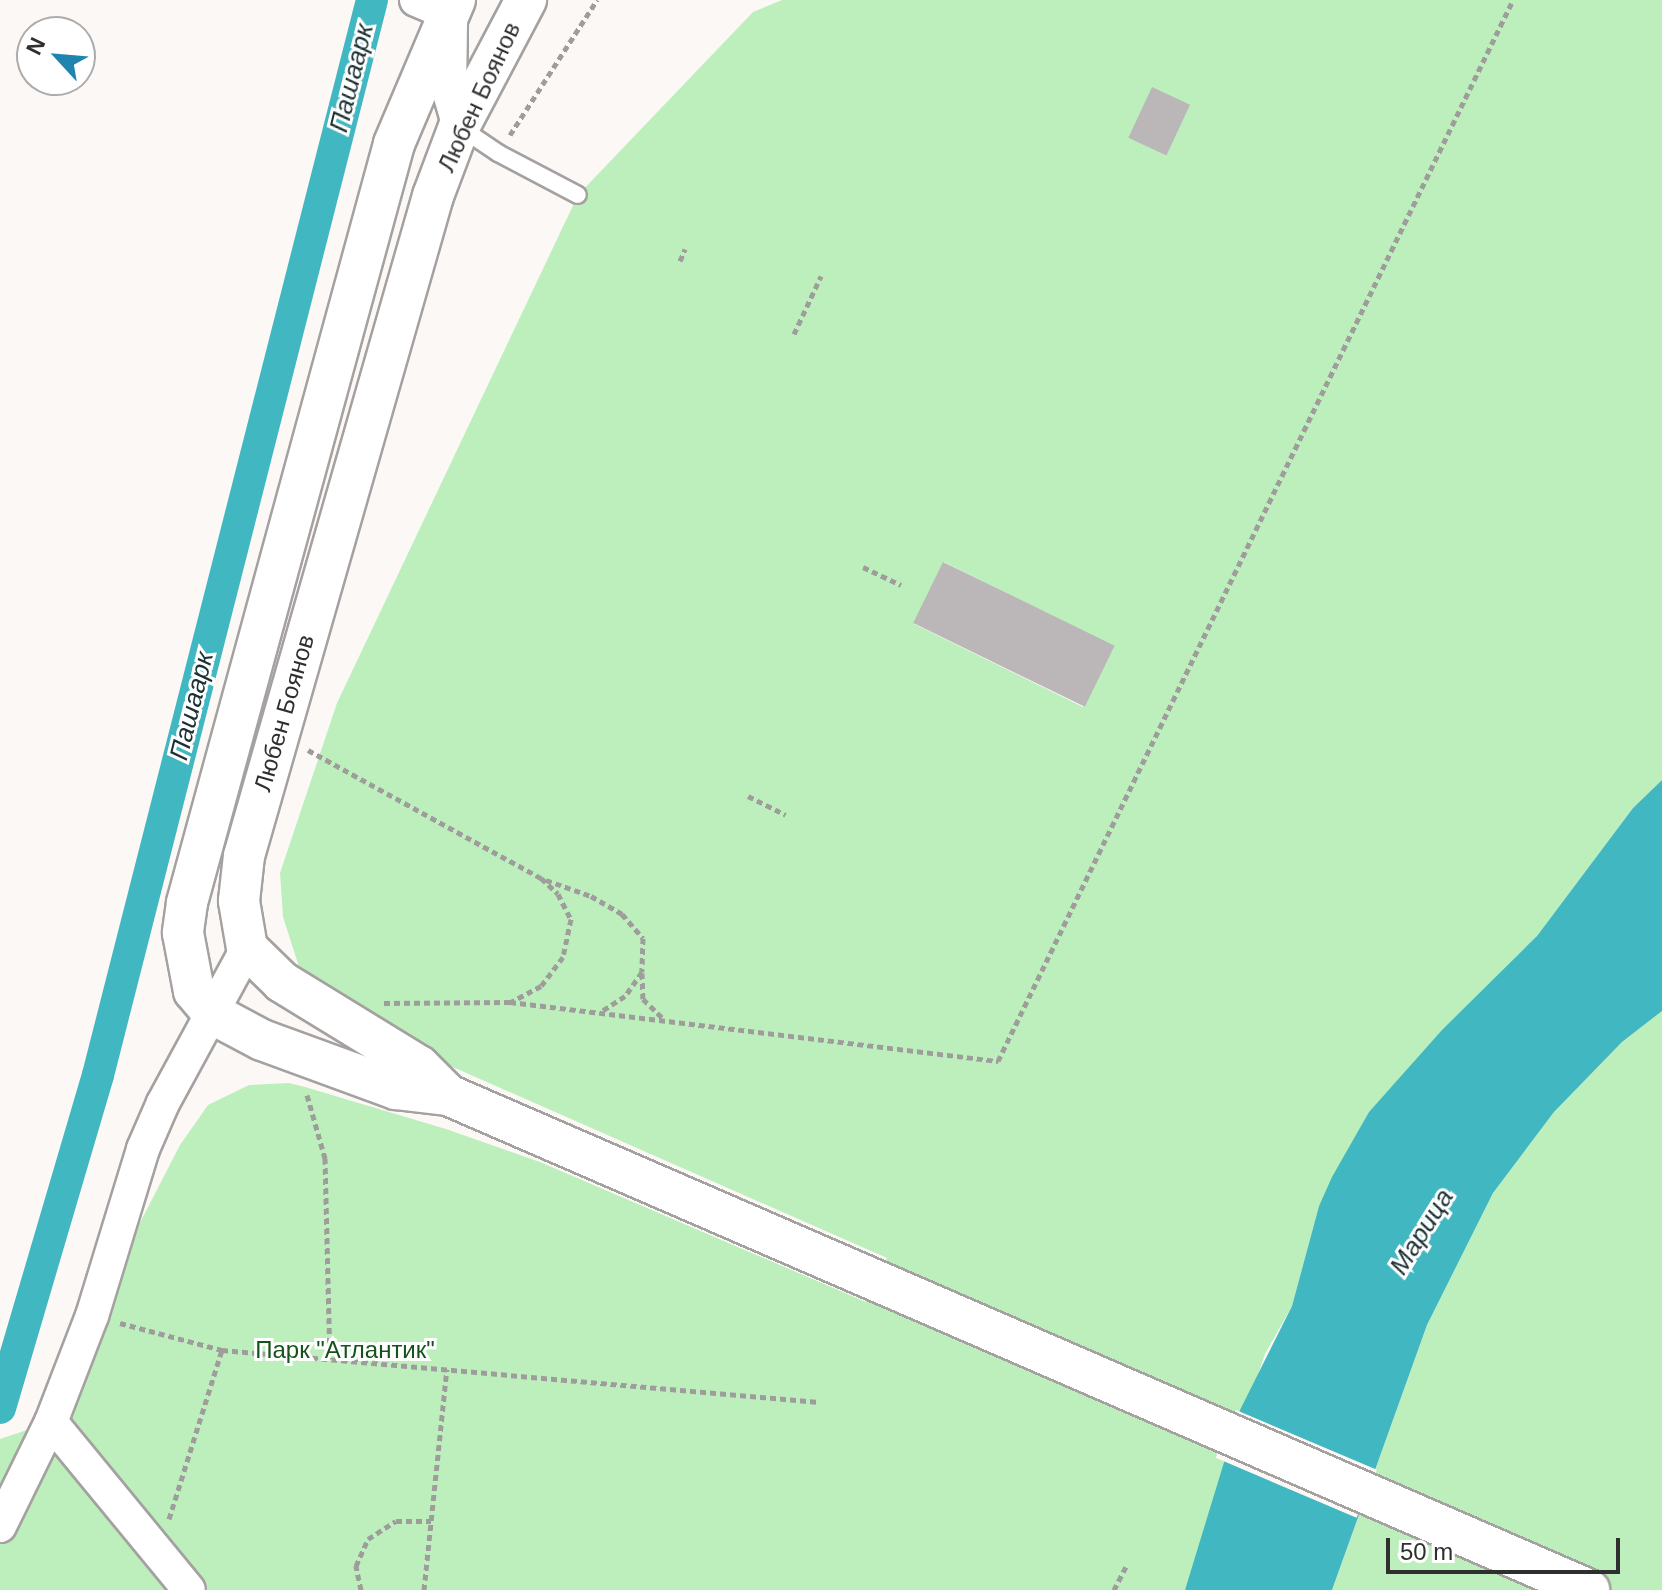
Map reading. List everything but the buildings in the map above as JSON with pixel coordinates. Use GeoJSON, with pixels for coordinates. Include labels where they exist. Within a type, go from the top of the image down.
{"type":"FeatureCollection","features":[{"type":"Feature","properties":{"kind":"street","name":"Любен Боянов"},"geometry":{"type":"LineString","coordinates":[[247,948],[239,901],[244,856],[393,325],[433,196],[459,127],[526,0]]}},
{"type":"Feature","properties":{"kind":"street","name":"Любен Боянов"},"geometry":{"type":"LineString","coordinates":[[203,1002],[183,933],[187,903],[394,144],[440,4]]}},
{"type":"Feature","properties":{"kind":"street"},"geometry":{"type":"LineString","coordinates":[[440,4],[452,42],[450,96],[459,127]]}},
{"type":"Feature","properties":{"kind":"street"},"geometry":{"type":"LineString","coordinates":[[0,1526],[51,1422],[92,1316],[143,1149],[203,1002],[247,948],[282,982],[419,1066],[448,1095]]}},
{"type":"Feature","properties":{"kind":"street"},"geometry":{"type":"LineString","coordinates":[[203,1002],[262,1040],[396,1089],[448,1095],[1128,1393],[1589,1590]]}},
{"type":"Feature","properties":{"kind":"street"},"geometry":{"type":"LineString","coordinates":[[51,1422],[189,1590]]}},
{"type":"Feature","properties":{"kind":"lane"},"geometry":{"type":"LineString","coordinates":[[459,127],[498,153],[578,195]]}},
{"type":"Feature","properties":{"kind":"path"},"geometry":{"type":"LineString","coordinates":[[498,153],[597,0]]}},
{"type":"Feature","properties":{"kind":"path"},"geometry":{"type":"LineString","coordinates":[[378,1003],[510,1002],[998,1061],[1513,0]]}},
{"type":"Feature","properties":{"kind":"path"},"geometry":{"type":"LineString","coordinates":[[680,261],[685,249]]}},
{"type":"Feature","properties":{"kind":"path"},"geometry":{"type":"LineString","coordinates":[[794,334],[821,276]]}},
{"type":"Feature","properties":{"kind":"path"},"geometry":{"type":"LineString","coordinates":[[863,567],[901,585]]}},
{"type":"Feature","properties":{"kind":"path"},"geometry":{"type":"LineString","coordinates":[[319,755],[541,878],[591,896],[622,914],[643,938],[643,999],[664,1019]]}},
{"type":"Feature","properties":{"kind":"path"},"geometry":{"type":"LineString","coordinates":[[748,796],[786,815]]}},
{"type":"Feature","properties":{"kind":"path"},"geometry":{"type":"LineString","coordinates":[[510,1002],[541,986],[563,957],[571,919],[558,894],[541,878]]}},
{"type":"Feature","properties":{"kind":"path"},"geometry":{"type":"LineString","coordinates":[[600,1012],[625,996],[642,972]]}},
{"type":"Feature","properties":{"kind":"path"},"geometry":{"type":"LineString","coordinates":[[305,1087],[325,1158],[330,1359]]}},
{"type":"Feature","properties":{"kind":"path"},"geometry":{"type":"LineString","coordinates":[[92,1316],[222,1350],[819,1402]]}},
{"type":"Feature","properties":{"kind":"path"},"geometry":{"type":"LineString","coordinates":[[159,1550],[222,1350]]}},
{"type":"Feature","properties":{"kind":"path"},"geometry":{"type":"LineString","coordinates":[[424,1590],[447,1369]]}},
{"type":"Feature","properties":{"kind":"path"},"geometry":{"type":"LineString","coordinates":[[361,1590],[356,1566],[368,1539],[396,1521],[431,1521]]}},
{"type":"Feature","properties":{"kind":"path"},"geometry":{"type":"LineString","coordinates":[[1114,1590],[1127,1565]]}},
{"type":"Feature","properties":{"kind":"green space","name":"Парк \"Атлантик\""},"geometry":{"type":"Polygon","coordinates":[[[782,0],[1662,0],[1662,780],[1633,808],[1537,936],[1369,1112],[1319,1206],[1292,1306],[1265,1354],[1185,1590],[0,1590],[0,1439],[51,1422],[92,1316],[180,1145],[208,1105],[249,1085],[289,1083],[305,1087],[446,1129],[540,1162],[866,1302],[887,1258],[430,1057],[301,973],[283,917],[280,873],[337,703],[578,195],[753,12],[782,0]],[[944,562],[914,624],[1083,707],[1114,647],[944,562]]]}},
{"type":"Feature","properties":{"kind":"green space"},"geometry":{"type":"Polygon","coordinates":[[[1662,1011],[1662,1590],[1332,1590],[1427,1325],[1493,1193],[1554,1112],[1622,1042],[1662,1011]]]}},
{"type":"Feature","properties":{"kind":"water","name":"Марица"},"geometry":{"type":"Polygon","coordinates":[[[1662,780],[1662,1011],[1622,1042],[1554,1112],[1493,1193],[1427,1325],[1332,1590],[1185,1590],[1240,1410],[1292,1306],[1319,1206],[1369,1112],[1442,1030],[1537,936],[1633,808],[1662,780]]]}},
{"type":"Feature","properties":{"kind":"pier"},"geometry":{"type":"Polygon","coordinates":[[[1236,1410],[1377,1470],[1357,1518],[1216,1458],[1236,1410]]]}},
{"type":"Feature","properties":{"kind":"waterway","name":"Пашаарк"},"geometry":{"type":"LineString","coordinates":[[0,1408],[98,1075],[372,0]]}}]}
